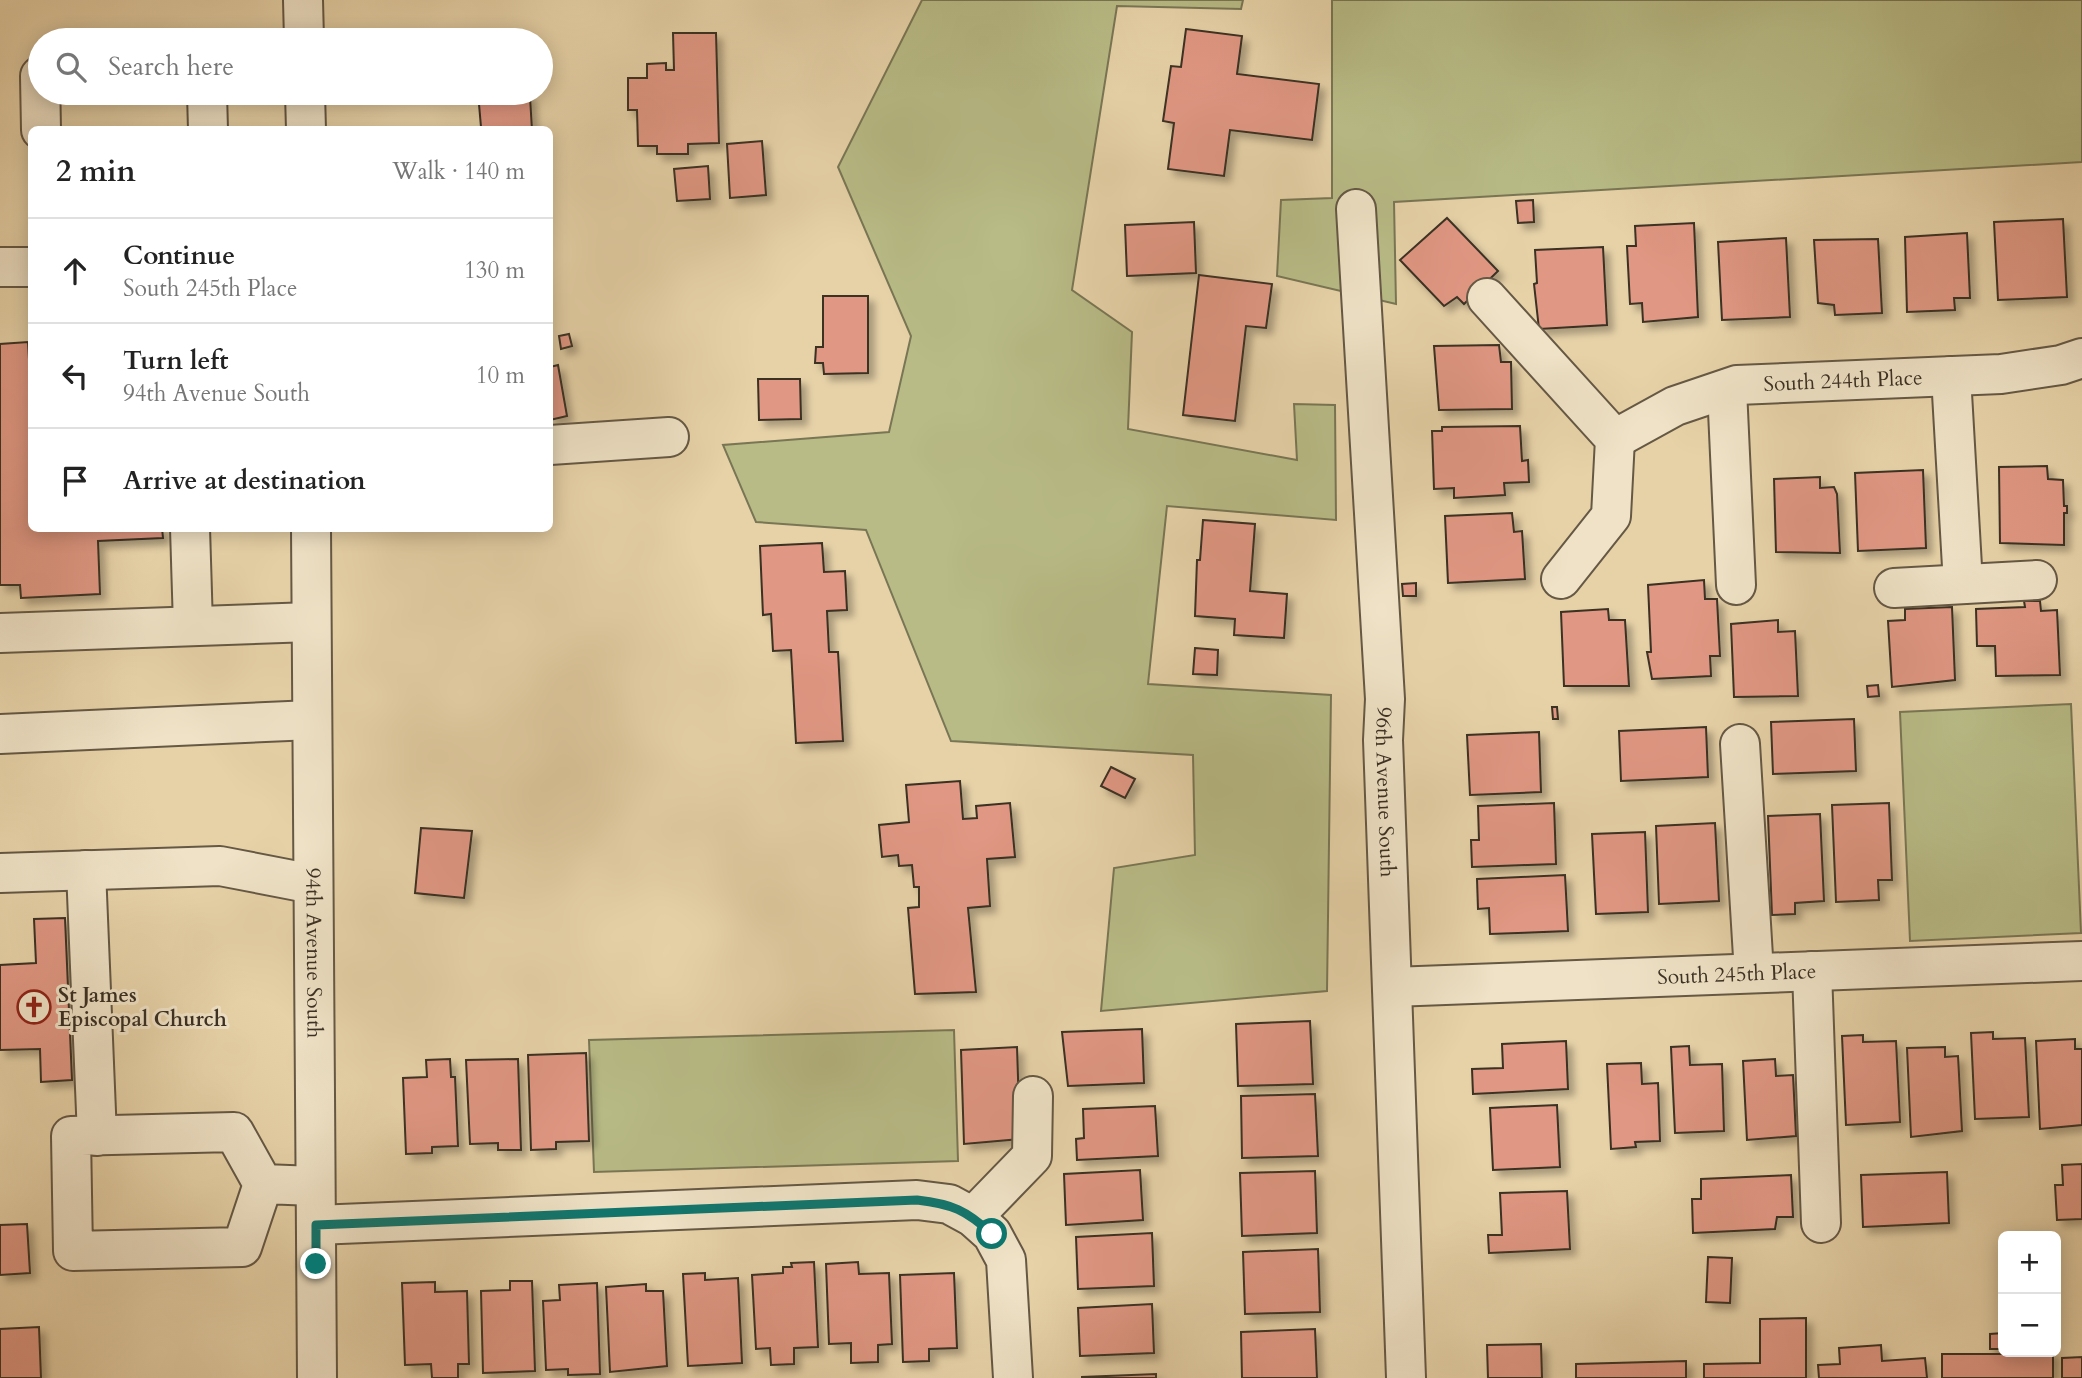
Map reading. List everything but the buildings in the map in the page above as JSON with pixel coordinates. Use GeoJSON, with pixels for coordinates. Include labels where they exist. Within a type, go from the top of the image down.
{"type":"FeatureCollection","features":[{"type":"Feature","properties":{"kind":"street"},"geometry":{"type":"LineString","coordinates":[[303,0],[304,28]]}},
{"type":"Feature","properties":{"kind":"street"},"geometry":{"type":"LineString","coordinates":[[41,105],[41,126]]}},
{"type":"Feature","properties":{"kind":"street"},"geometry":{"type":"LineString","coordinates":[[207,105],[208,126]]}},
{"type":"Feature","properties":{"kind":"street"},"geometry":{"type":"LineString","coordinates":[[305,105],[306,126]]}},
{"type":"Feature","properties":{"kind":"street","name":"96th Avenue South"},"geometry":{"type":"LineString","coordinates":[[1356,209],[1385,699],[1383,740],[1406,1378]]}},
{"type":"Feature","properties":{"kind":"street"},"geometry":{"type":"LineString","coordinates":[[0,267],[28,267]]}},
{"type":"Feature","properties":{"kind":"street"},"geometry":{"type":"LineString","coordinates":[[1487,298],[1615,439],[1611,516],[1561,579]]}},
{"type":"Feature","properties":{"kind":"street","name":"South 244th Place"},"geometry":{"type":"LineString","coordinates":[[1615,439],[1675,406],[1737,385],[2001,374],[2061,365],[2082,358]]}},
{"type":"Feature","properties":{"kind":"street"},"geometry":{"type":"LineString","coordinates":[[1951,376],[1963,584]]}},
{"type":"Feature","properties":{"kind":"street"},"geometry":{"type":"LineString","coordinates":[[1727,388],[1736,585]]}},
{"type":"Feature","properties":{"kind":"street"},"geometry":{"type":"LineString","coordinates":[[553,445],[669,437]]}},
{"type":"Feature","properties":{"kind":"street"},"geometry":{"type":"LineString","coordinates":[[190,532],[193,626]]}},
{"type":"Feature","properties":{"kind":"street","name":"94th Avenue South"},"geometry":{"type":"LineString","coordinates":[[311,532],[317,1378]]}},
{"type":"Feature","properties":{"kind":"street"},"geometry":{"type":"LineString","coordinates":[[1894,588],[2037,580]]}},
{"type":"Feature","properties":{"kind":"street"},"geometry":{"type":"LineString","coordinates":[[0,633],[311,622]]}},
{"type":"Feature","properties":{"kind":"street"},"geometry":{"type":"LineString","coordinates":[[0,734],[312,720]]}},
{"type":"Feature","properties":{"kind":"street"},"geometry":{"type":"LineString","coordinates":[[1740,744],[1754,973]]}},
{"type":"Feature","properties":{"kind":"street"},"geometry":{"type":"LineString","coordinates":[[0,873],[220,866],[313,884]]}},
{"type":"Feature","properties":{"kind":"street"},"geometry":{"type":"LineString","coordinates":[[86,870],[97,1136]]}},
{"type":"Feature","properties":{"kind":"street","name":"South 245th Place"},"geometry":{"type":"LineString","coordinates":[[1392,987],[2082,961]]}},
{"type":"Feature","properties":{"kind":"street"},"geometry":{"type":"LineString","coordinates":[[1812,971],[1821,1223]]}},
{"type":"Feature","properties":{"kind":"street"},"geometry":{"type":"LineString","coordinates":[[973,1217],[1032,1156],[1033,1096]]}},
{"type":"Feature","properties":{"kind":"street"},"geometry":{"type":"LineString","coordinates":[[234,1132],[263,1184],[242,1247],[73,1251],[71,1136],[234,1132]]}},
{"type":"Feature","properties":{"kind":"street"},"geometry":{"type":"LineString","coordinates":[[263,1184],[315,1186]]}},
{"type":"Feature","properties":{"kind":"street"},"geometry":{"type":"LineString","coordinates":[[316,1225],[917,1200],[948,1204],[973,1217],[992,1234],[1006,1261],[1013,1378]]}},
{"type":"Feature","properties":{"kind":"green space"},"geometry":{"type":"Polygon","coordinates":[[[922,0],[1243,0],[1241,9],[1117,6],[1072,290],[1132,332],[1128,429],[1297,460],[1294,404],[1335,405],[1336,520],[1167,506],[1148,684],[1331,695],[1327,991],[1101,1011],[1114,868],[1195,855],[1193,755],[951,741],[866,530],[756,522],[723,445],[889,432],[911,336],[838,167],[922,0]]]}},
{"type":"Feature","properties":{"kind":"green space"},"geometry":{"type":"Polygon","coordinates":[[[1332,0],[2082,0],[2082,162],[1394,202],[1396,304],[1277,276],[1281,200],[1332,198],[1332,0]]]}},
{"type":"Feature","properties":{"kind":"green space"},"geometry":{"type":"Polygon","coordinates":[[[2071,704],[2081,933],[1910,941],[1900,712],[2071,704]]]}},
{"type":"Feature","properties":{"kind":"green space"},"geometry":{"type":"Polygon","coordinates":[[[954,1030],[958,1161],[594,1172],[589,1040],[954,1030]]]}},
{"type":"Feature","properties":{"kind":"place","name":"St James Episcopal Church"},"geometry":{"type":"Point","coordinates":[34,1007]}},
{"type":"Feature","properties":{"kind":"route"},"geometry":{"type":"LineString","coordinates":[[316,1264],[316,1225],[917,1200],[948,1204],[973,1217],[992,1234]]}}]}
